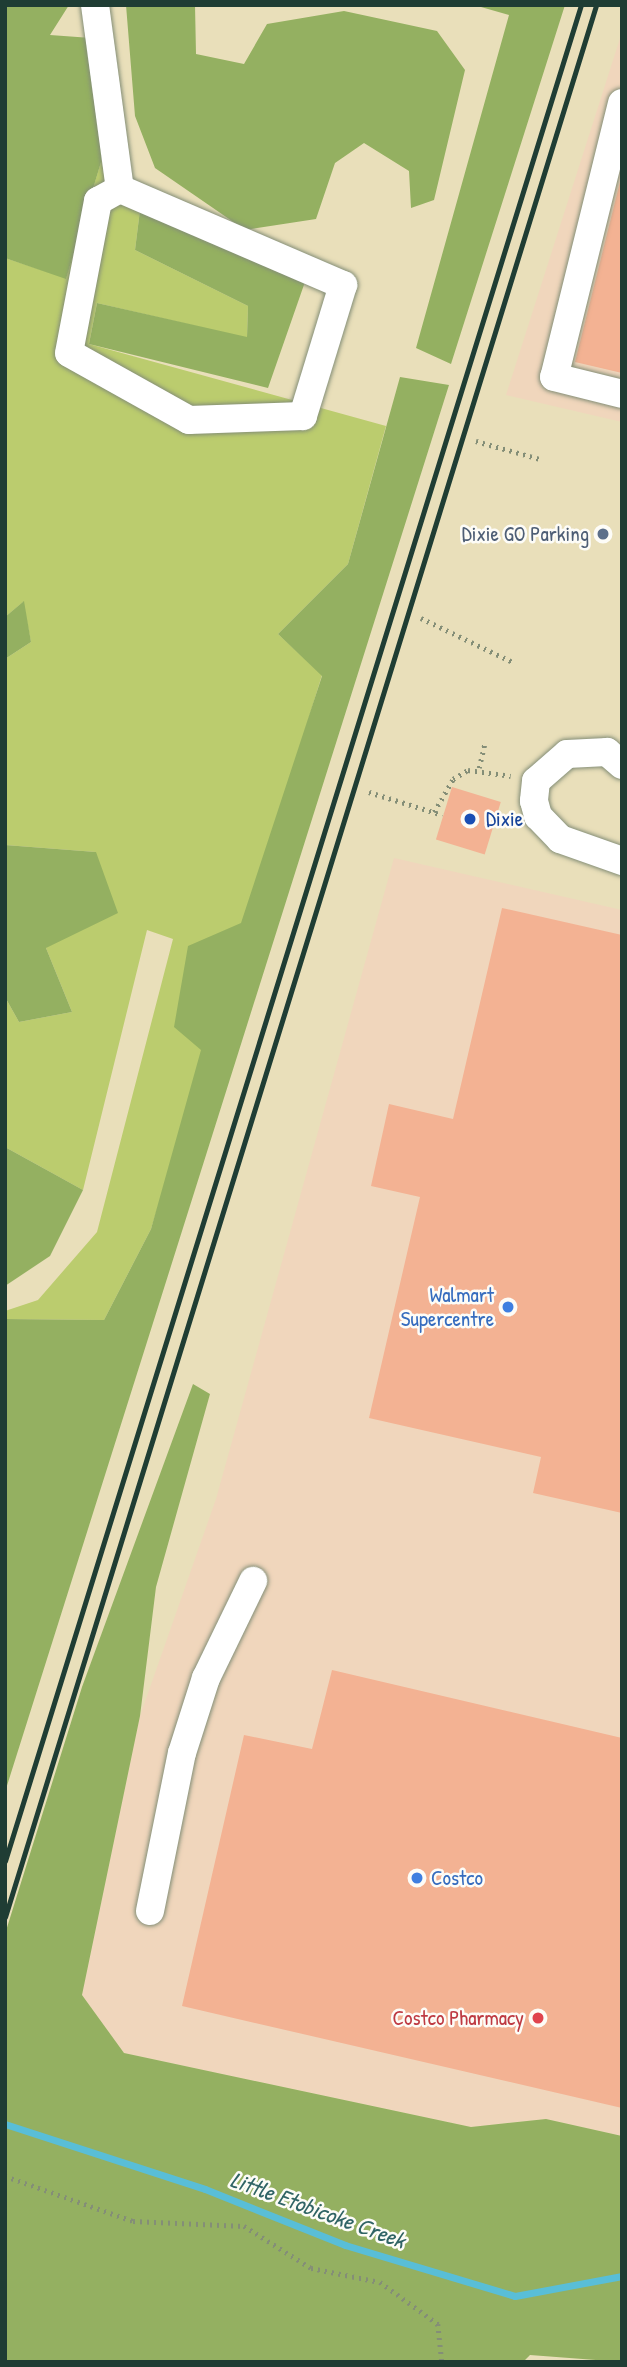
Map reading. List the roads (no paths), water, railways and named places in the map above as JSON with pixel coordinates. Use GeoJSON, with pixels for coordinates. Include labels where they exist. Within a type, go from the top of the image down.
{"type":"FeatureCollection","features":[{"type":"Feature","properties":{"kind":"lane"},"geometry":{"type":"LineString","coordinates":[[95,5],[120,189]]}},
{"type":"Feature","properties":{"kind":"lane"},"geometry":{"type":"LineString","coordinates":[[622,103],[554,377],[622,394]]}},
{"type":"Feature","properties":{"kind":"lane"},"geometry":{"type":"LineString","coordinates":[[120,189],[343,285],[303,416],[189,420],[69,353],[99,201],[120,189]]}},
{"type":"Feature","properties":{"kind":"lane"},"geometry":{"type":"LineString","coordinates":[[622,765],[607,752],[567,754],[536,781],[538,816],[560,839],[622,861]]}},
{"type":"Feature","properties":{"kind":"lane"},"geometry":{"type":"LineString","coordinates":[[150,1912],[182,1753],[206,1678],[253,1581]]}},
{"type":"Feature","properties":{"kind":"waterway","name":"Little Etobicoke Creek"},"geometry":{"type":"LineString","coordinates":[[5,2124],[205,2189],[345,2245],[515,2296],[622,2276]]}},
{"type":"Feature","properties":{"kind":"railway"},"geometry":{"type":"LineString","coordinates":[[5,1861],[581,5]]}},
{"type":"Feature","properties":{"kind":"railway"},"geometry":{"type":"LineString","coordinates":[[5,1917],[596,5]]}},
{"type":"Feature","properties":{"kind":"place","name":"Dixie GO Parking"},"geometry":{"type":"Point","coordinates":[603,534]}},
{"type":"Feature","properties":{"kind":"place","name":"Dixie"},"geometry":{"type":"Point","coordinates":[470,819]}},
{"type":"Feature","properties":{"kind":"place","name":"Walmart Supercentre"},"geometry":{"type":"Point","coordinates":[508,1307]}},
{"type":"Feature","properties":{"kind":"place","name":"Costco"},"geometry":{"type":"Point","coordinates":[417,1878]}},
{"type":"Feature","properties":{"kind":"place","name":"Costco Pharmacy"},"geometry":{"type":"Point","coordinates":[538,2018]}}]}
